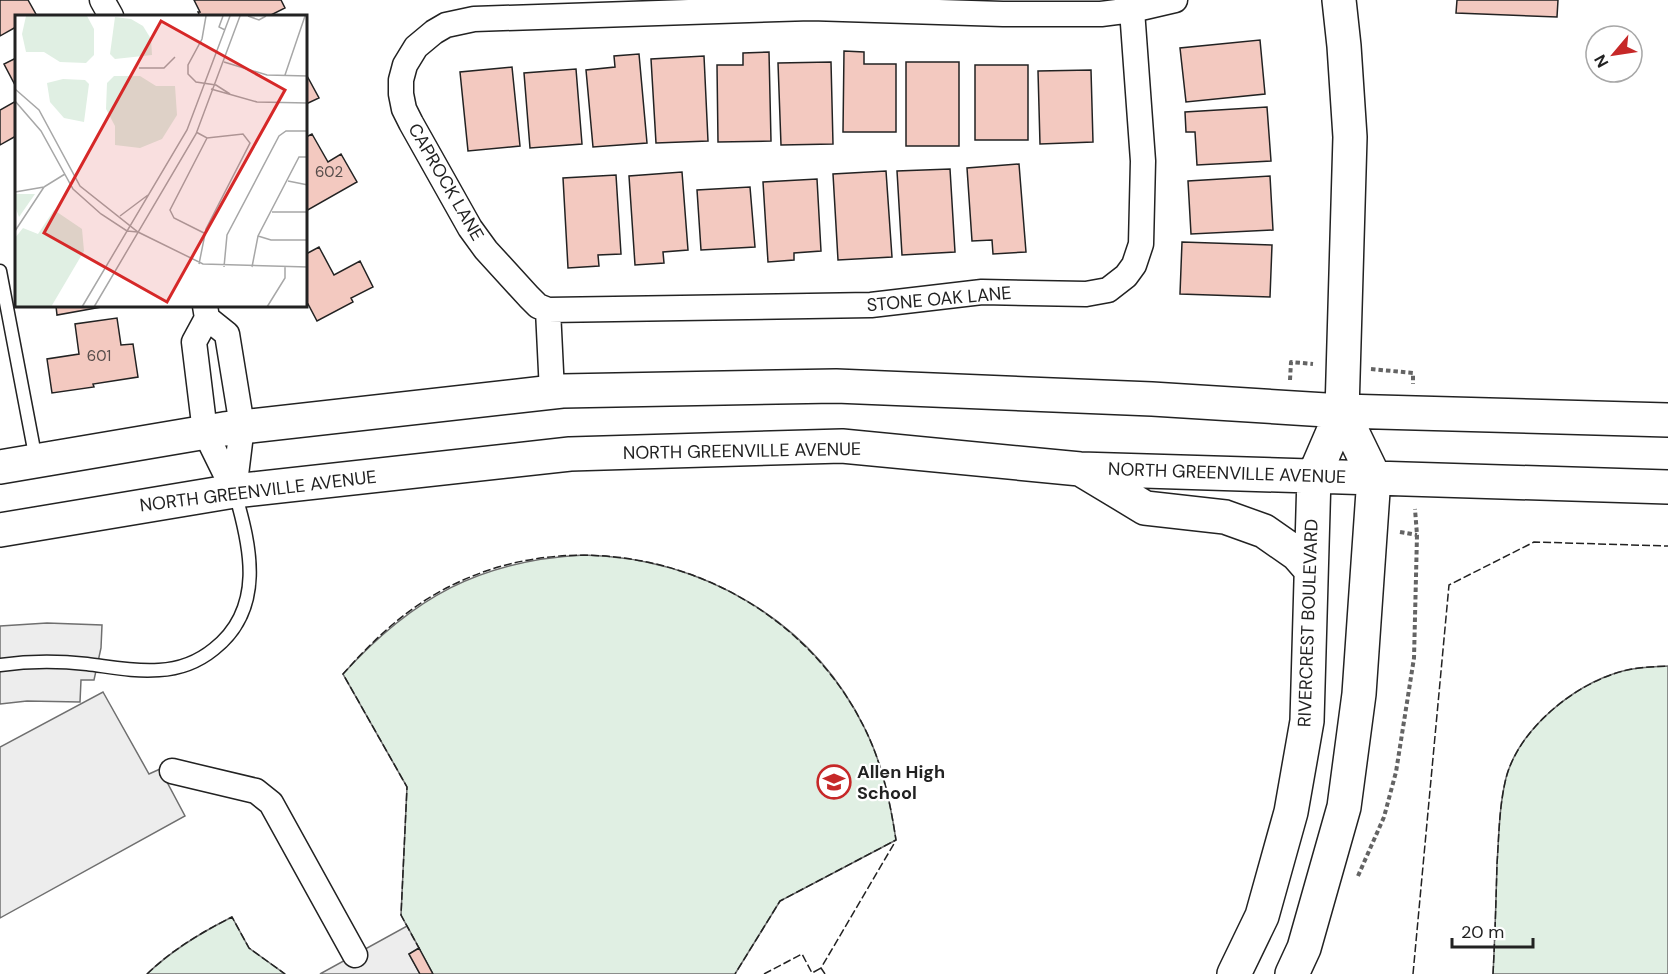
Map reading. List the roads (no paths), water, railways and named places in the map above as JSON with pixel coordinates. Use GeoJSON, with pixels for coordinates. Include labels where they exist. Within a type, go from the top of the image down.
{"type":"FeatureCollection","features":[{"type":"Feature","properties":{"kind":"main road","name":"RIVERCREST BOULEVARD"},"geometry":{"type":"LineString","coordinates":[[1234,974],[1262,916],[1291,812],[1307,721],[1314,476],[1342,411],[1350,136],[1339,0]]}},
{"type":"Feature","properties":{"kind":"main road"},"geometry":{"type":"LineString","coordinates":[[0,467],[242,426],[552,392],[836,386],[1152,399],[1342,411],[1668,420]]}},
{"type":"Feature","properties":{"kind":"main road","name":"RIVERCREST BOULEVARD"},"geometry":{"type":"LineString","coordinates":[[1292,974],[1304,948],[1344,807],[1359,693],[1374,477],[1342,411]]}},
{"type":"Feature","properties":{"kind":"main road","name":"NORTH GREENVILLE AVENUE"},"geometry":{"type":"LineString","coordinates":[[0,530],[234,491],[570,454],[843,446],[1080,469],[1668,487]]}},
{"type":"Feature","properties":{"kind":"main road"},"geometry":{"type":"LineString","coordinates":[[1080,469],[1144,508],[1225,516],[1264,531],[1297,554],[1311,570]]}},
{"type":"Feature","properties":{"kind":"street"},"geometry":{"type":"LineString","coordinates":[[102,0],[110,15]]}},
{"type":"Feature","properties":{"kind":"street"},"geometry":{"type":"LineString","coordinates":[[1132,10],[1174,0]]}},
{"type":"Feature","properties":{"kind":"street","name":"CAPROCK LANE"},"geometry":{"type":"LineString","coordinates":[[548,310],[538,306],[529,297],[478,240],[404,109],[401,87],[405,65],[410,54],[424,38],[440,28],[461,20],[474,19],[791,9],[1032,15],[1101,14],[1132,10]]}},
{"type":"Feature","properties":{"kind":"street","name":"STONE OAK LANE"},"geometry":{"type":"LineString","coordinates":[[548,310],[871,305],[982,292],[1086,294],[1108,290],[1126,276],[1134,265],[1141,244],[1143,152],[1132,10]]}},
{"type":"Feature","properties":{"kind":"street"},"geometry":{"type":"LineString","coordinates":[[548,310],[552,392]]}},
{"type":"Feature","properties":{"kind":"street"},"geometry":{"type":"LineString","coordinates":[[206,312],[227,334],[242,426],[234,491],[205,432],[194,342],[206,312]]}},
{"type":"Feature","properties":{"kind":"street"},"geometry":{"type":"LineString","coordinates":[[172,771],[256,791],[271,803],[354,955]]}},
{"type":"Feature","properties":{"kind":"lane"},"geometry":{"type":"LineString","coordinates":[[0,271],[37,461]]}},
{"type":"Feature","properties":{"kind":"lane"},"geometry":{"type":"LineString","coordinates":[[0,665],[18,662],[66,662],[160,670],[185,666],[207,655],[226,639],[240,618],[248,598],[250,574],[248,547],[244,523],[234,491]]}},
{"type":"Feature","properties":{"kind":"place","name":"Allen High School"},"geometry":{"type":"Point","coordinates":[834,782]}}]}
